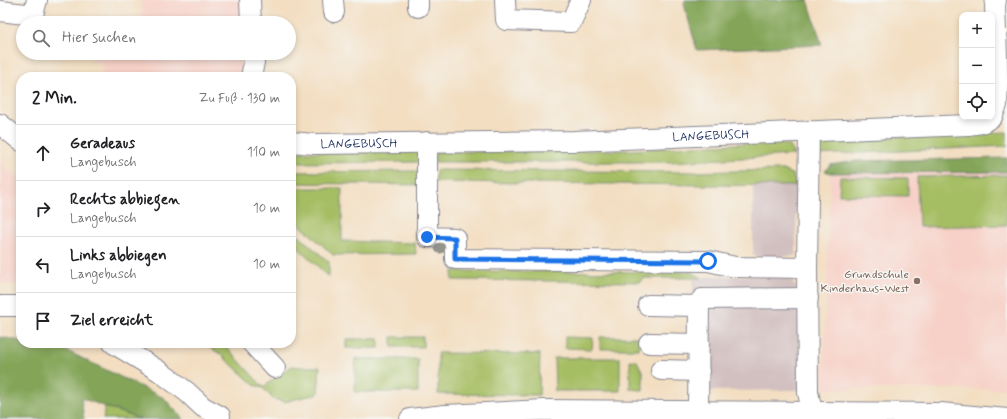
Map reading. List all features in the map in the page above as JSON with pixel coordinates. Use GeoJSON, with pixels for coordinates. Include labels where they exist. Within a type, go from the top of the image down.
{"type":"FeatureCollection","features":[{"type":"Feature","properties":{"kind":"street"},"geometry":{"type":"LineString","coordinates":[[0,11],[33,15],[37,0]]}},
{"type":"Feature","properties":{"kind":"street"},"geometry":{"type":"LineString","coordinates":[[250,0],[251,16]]}},
{"type":"Feature","properties":{"kind":"street"},"geometry":{"type":"LineString","coordinates":[[505,0],[506,20],[571,22],[581,0]]}},
{"type":"Feature","properties":{"kind":"street"},"geometry":{"type":"LineString","coordinates":[[995,110],[997,105],[998,82],[996,0]]}},
{"type":"Feature","properties":{"kind":"street"},"geometry":{"type":"LineString","coordinates":[[252,72],[254,60]]}},
{"type":"Feature","properties":{"kind":"street","name":"LANGEBUSCH"},"geometry":{"type":"LineString","coordinates":[[296,142],[314,144],[574,141],[968,125],[982,123],[987,120]]}},
{"type":"Feature","properties":{"kind":"street"},"geometry":{"type":"LineString","coordinates":[[0,124],[16,137]]}},
{"type":"Feature","properties":{"kind":"street"},"geometry":{"type":"LineString","coordinates":[[809,131],[807,268],[808,392],[812,412]]}},
{"type":"Feature","properties":{"kind":"street"},"geometry":{"type":"LineString","coordinates":[[428,142],[427,237],[455,238],[455,259],[708,261],[735,267],[807,268]]}},
{"type":"Feature","properties":{"kind":"street"},"geometry":{"type":"LineString","coordinates":[[698,411],[699,303],[702,299],[808,298]]}},
{"type":"Feature","properties":{"kind":"street"},"geometry":{"type":"LineString","coordinates":[[648,305],[699,306]]}},
{"type":"Feature","properties":{"kind":"street"},"geometry":{"type":"LineString","coordinates":[[0,306],[16,306]]}},
{"type":"Feature","properties":{"kind":"street"},"geometry":{"type":"LineString","coordinates":[[649,343],[699,344]]}},
{"type":"Feature","properties":{"kind":"street"},"geometry":{"type":"LineString","coordinates":[[121,348],[159,371],[187,392],[203,407],[221,417]]}},
{"type":"Feature","properties":{"kind":"street"},"geometry":{"type":"LineString","coordinates":[[147,348],[194,382],[213,400],[221,417]]}},
{"type":"Feature","properties":{"kind":"street"},"geometry":{"type":"LineString","coordinates":[[257,348],[275,368]]}},
{"type":"Feature","properties":{"kind":"street"},"geometry":{"type":"LineString","coordinates":[[661,370],[699,371]]}},
{"type":"Feature","properties":{"kind":"street"},"geometry":{"type":"LineString","coordinates":[[410,419],[445,414],[545,410],[574,415],[698,411],[940,413],[1007,419]]}},
{"type":"Feature","properties":{"kind":"shaded area"},"geometry":{"type":"Polygon","coordinates":[[[141,0],[243,0],[244,16],[142,16],[141,0]]]}},
{"type":"Feature","properties":{"kind":"shaded area"},"geometry":{"type":"Polygon","coordinates":[[[241,60],[240,72],[102,72],[103,63],[90,61],[241,60]]]}},
{"type":"Feature","properties":{"kind":"shaded area"},"geometry":{"type":"Polygon","coordinates":[[[0,161],[4,167],[16,175],[16,284],[0,284],[0,161]]]}},
{"type":"Feature","properties":{"kind":"shaded area","name":"Grundschule Kinderhaus-West"},"geometry":{"type":"Polygon","coordinates":[[[1007,172],[1007,389],[823,389],[830,173],[1007,172]]]}},
{"type":"Feature","properties":{"kind":"shaded area"},"geometry":{"type":"Polygon","coordinates":[[[753,186],[796,186],[796,256],[753,256],[753,186]]]}},
{"type":"Feature","properties":{"kind":"shaded area"},"geometry":{"type":"Polygon","coordinates":[[[710,276],[789,276],[799,292],[800,390],[692,390],[693,280],[710,276]]]}},
{"type":"Feature","properties":{"kind":"green space"},"geometry":{"type":"Polygon","coordinates":[[[685,0],[808,0],[822,45],[697,50],[684,4],[685,0]]]}},
{"type":"Feature","properties":{"kind":"green space"},"geometry":{"type":"Polygon","coordinates":[[[1007,132],[1007,146],[818,155],[819,148],[829,140],[1007,132]]]}},
{"type":"Feature","properties":{"kind":"green space"},"geometry":{"type":"Polygon","coordinates":[[[778,142],[789,146],[794,155],[670,162],[435,162],[435,152],[632,150],[778,142]]]}},
{"type":"Feature","properties":{"kind":"green space"},"geometry":{"type":"Polygon","coordinates":[[[296,152],[422,152],[422,162],[296,163],[296,152]]]}},
{"type":"Feature","properties":{"kind":"green space"},"geometry":{"type":"Polygon","coordinates":[[[1007,158],[1007,172],[830,173],[825,171],[830,165],[855,161],[1007,158]]]}},
{"type":"Feature","properties":{"kind":"green space"},"geometry":{"type":"Polygon","coordinates":[[[436,170],[694,172],[783,170],[793,175],[796,186],[435,182],[436,170]]]}},
{"type":"Feature","properties":{"kind":"green space"},"geometry":{"type":"Polygon","coordinates":[[[418,171],[419,185],[296,183],[296,172],[418,171]]]}},
{"type":"Feature","properties":{"kind":"green space"},"geometry":{"type":"Polygon","coordinates":[[[1007,175],[1007,225],[919,227],[917,177],[1007,175]]]}},
{"type":"Feature","properties":{"kind":"green space"},"geometry":{"type":"Polygon","coordinates":[[[840,177],[908,178],[908,196],[839,195],[840,177]]]}},
{"type":"Feature","properties":{"kind":"green space"},"geometry":{"type":"Polygon","coordinates":[[[296,188],[342,188],[342,241],[415,243],[416,254],[333,255],[296,222],[296,188]]]}},
{"type":"Feature","properties":{"kind":"green space"},"geometry":{"type":"Polygon","coordinates":[[[296,233],[329,262],[329,277],[296,246],[296,233]]]}},
{"type":"Feature","properties":{"kind":"green space"},"geometry":{"type":"Polygon","coordinates":[[[453,271],[692,272],[702,278],[643,278],[640,282],[452,280],[453,271]]]}},
{"type":"Feature","properties":{"kind":"green space"},"geometry":{"type":"Polygon","coordinates":[[[0,337],[16,340],[16,348],[61,348],[164,398],[183,419],[140,419],[81,398],[84,419],[0,419],[0,337]]]}},
{"type":"Feature","properties":{"kind":"green space"},"geometry":{"type":"Polygon","coordinates":[[[392,337],[423,337],[423,347],[392,347],[392,337]]]}},
{"type":"Feature","properties":{"kind":"green space"},"geometry":{"type":"Polygon","coordinates":[[[565,337],[593,338],[592,349],[565,348],[565,337]]]}},
{"type":"Feature","properties":{"kind":"green space"},"geometry":{"type":"Polygon","coordinates":[[[600,337],[640,337],[639,349],[600,349],[600,337]]]}},
{"type":"Feature","properties":{"kind":"green space"},"geometry":{"type":"Polygon","coordinates":[[[346,339],[379,339],[379,348],[346,348],[346,339]]]}},
{"type":"Feature","properties":{"kind":"green space"},"geometry":{"type":"Polygon","coordinates":[[[211,348],[228,348],[263,387],[292,366],[320,367],[318,394],[285,402],[273,399],[263,388],[254,385],[220,354],[211,348]]]}},
{"type":"Feature","properties":{"kind":"green space"},"geometry":{"type":"Polygon","coordinates":[[[438,353],[540,354],[539,395],[438,394],[438,353]]]}},
{"type":"Feature","properties":{"kind":"green space"},"geometry":{"type":"Polygon","coordinates":[[[554,358],[620,358],[620,391],[555,391],[554,358]]]}},
{"type":"Feature","properties":{"kind":"green space"},"geometry":{"type":"Polygon","coordinates":[[[355,359],[418,359],[418,392],[355,392],[355,359]]]}},
{"type":"Feature","properties":{"kind":"green space"},"geometry":{"type":"Polygon","coordinates":[[[630,360],[637,361],[643,373],[643,390],[630,389],[630,360]]]}},
{"type":"Feature","properties":{"kind":"green space"},"geometry":{"type":"Polygon","coordinates":[[[105,407],[140,419],[103,419],[105,407]]]}},
{"type":"Feature","properties":{"kind":"place","name":"Grundschule Kinderhaus-West"},"geometry":{"type":"Point","coordinates":[917,281]}},
{"type":"Feature","properties":{"kind":"route"},"geometry":{"type":"LineString","coordinates":[[427,237],[455,238],[455,259],[708,261]]}}]}
